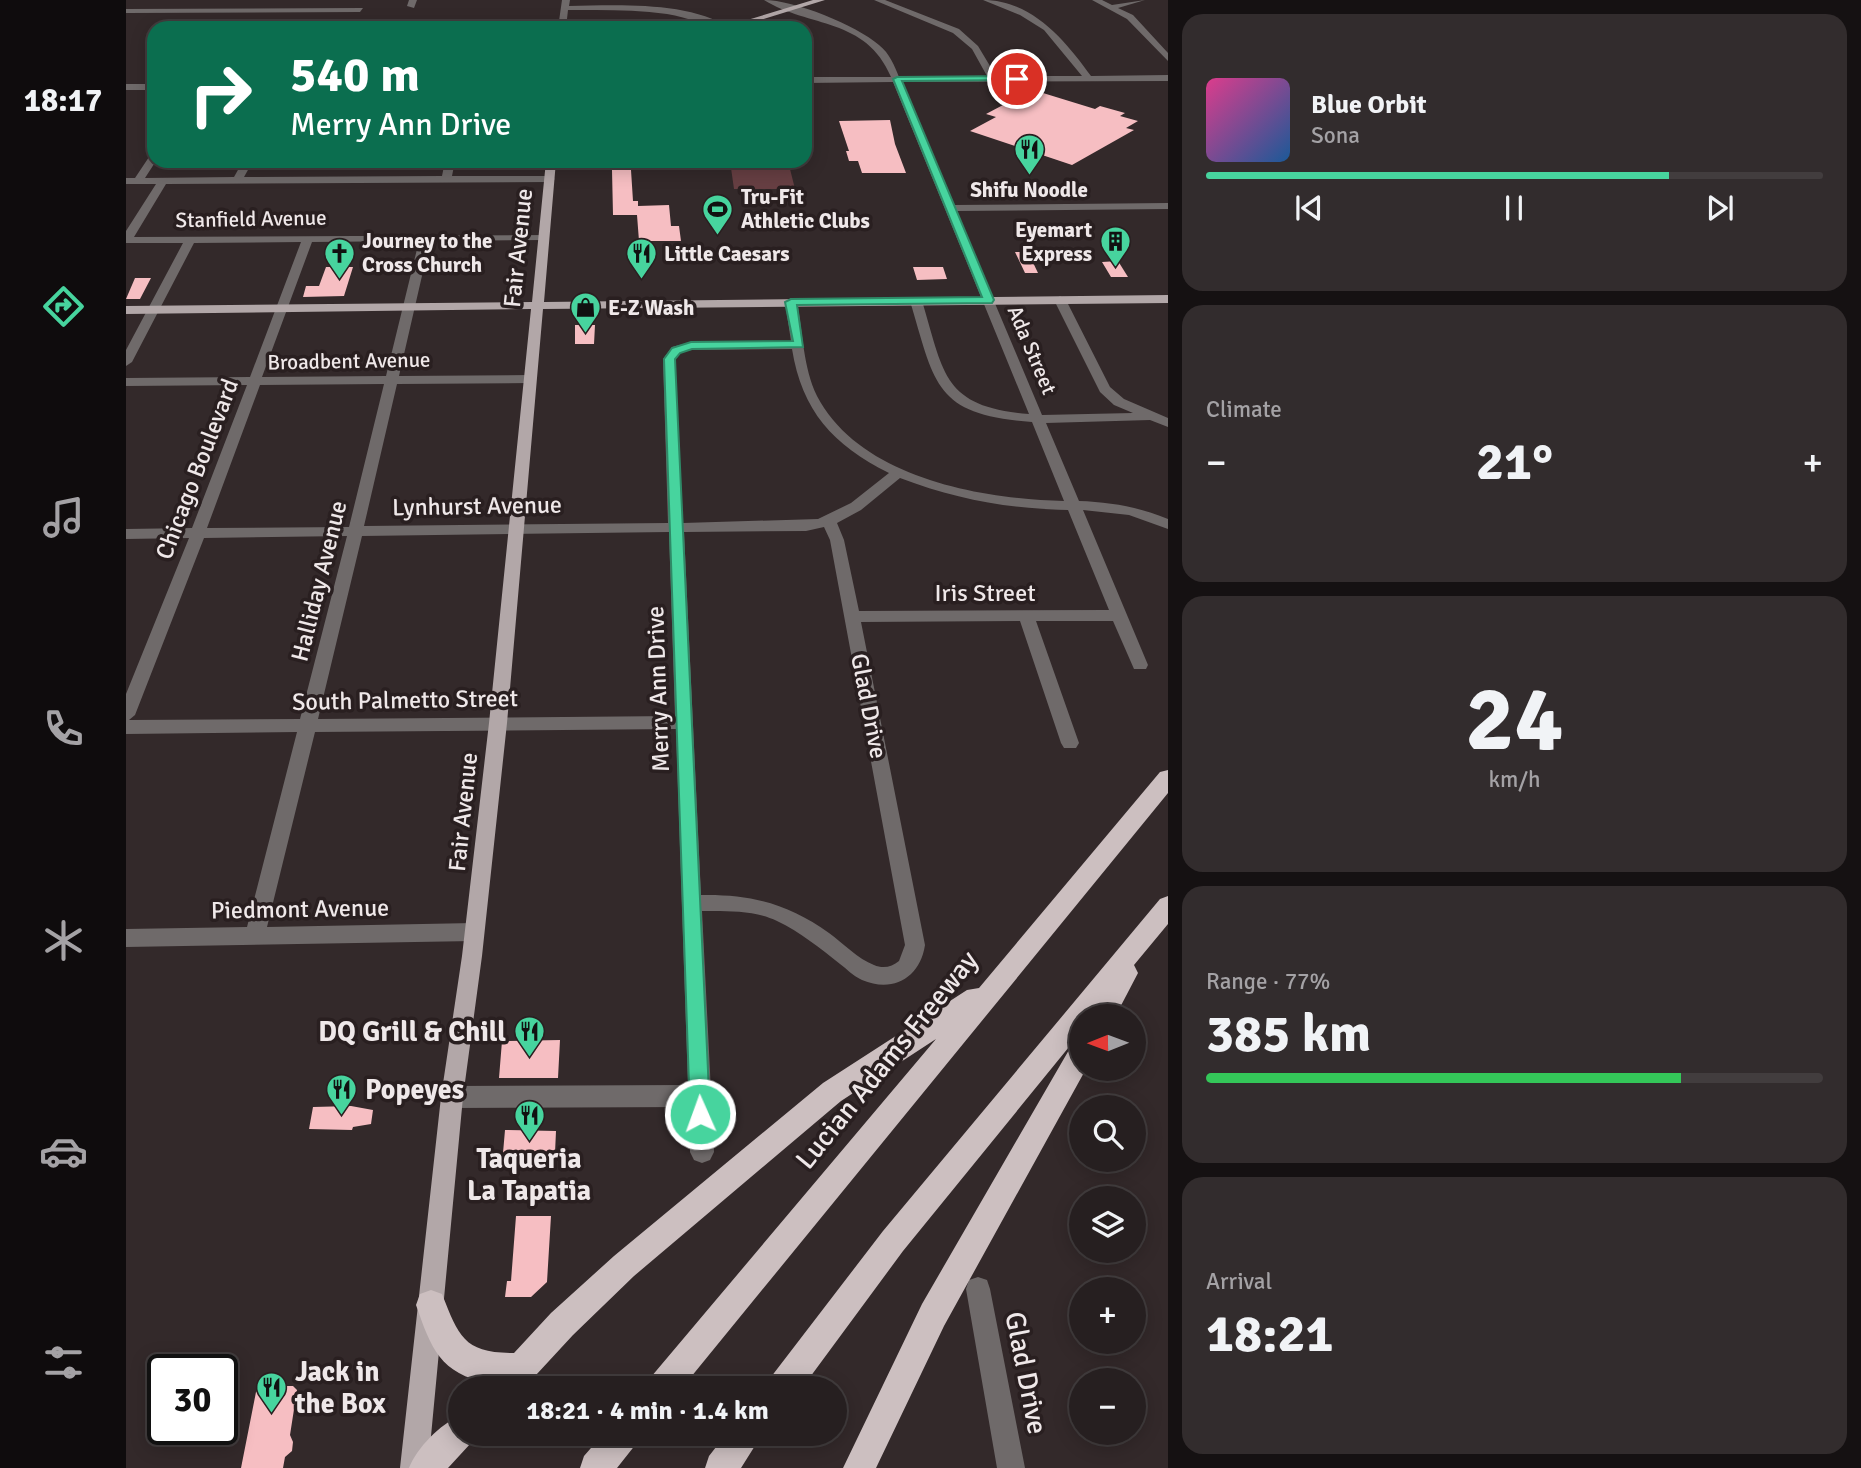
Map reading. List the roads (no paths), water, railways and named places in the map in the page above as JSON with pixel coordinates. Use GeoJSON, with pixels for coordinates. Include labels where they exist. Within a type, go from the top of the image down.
{"type":"FeatureCollection","features":[{"type":"Feature","properties":{"kind":"highway","name":"Lucian Adams Freeway"},"geometry":{"type":"LineString","coordinates":[[673,1376],[992,987],[1168,778]]}},
{"type":"Feature","properties":{"kind":"highway"},"geometry":{"type":"LineString","coordinates":[[1109,1004],[1161,915]]}},
{"type":"Feature","properties":{"kind":"highway"},"geometry":{"type":"LineString","coordinates":[[791,1376],[893,1241],[1161,915]]}},
{"type":"Feature","properties":{"kind":"highway"},"geometry":{"type":"LineString","coordinates":[[514,1376],[562,1324],[624,1266],[832,1092],[992,987]]}},
{"type":"Feature","properties":{"kind":"highway"},"geometry":{"type":"LineString","coordinates":[[859,1468],[933,1315],[1069,1075]]}},
{"type":"Feature","properties":{"kind":"highway"},"geometry":{"type":"LineString","coordinates":[[431,1305],[449,1347],[469,1362],[507,1376]]}},
{"type":"Feature","properties":{"kind":"highway"},"geometry":{"type":"LineString","coordinates":[[425,1468],[448,1444]]}},
{"type":"Feature","properties":{"kind":"highway"},"geometry":{"type":"LineString","coordinates":[[596,1468],[614,1446]]}},
{"type":"Feature","properties":{"kind":"highway"},"geometry":{"type":"LineString","coordinates":[[721,1468],[737,1446]]}},
{"type":"Feature","properties":{"kind":"main road"},"geometry":{"type":"LineString","coordinates":[[750,21],[821,0]]}},
{"type":"Feature","properties":{"kind":"main road","name":"Fair Avenue"},"geometry":{"type":"LineString","coordinates":[[414,1468],[452,1097],[498,723],[551,170]]}},
{"type":"Feature","properties":{"kind":"main road"},"geometry":{"type":"LineString","coordinates":[[126,310],[1168,299]]}},
{"type":"Feature","properties":{"kind":"street"},"geometry":{"type":"LineString","coordinates":[[159,14],[170,0]]}},
{"type":"Feature","properties":{"kind":"street"},"geometry":{"type":"LineString","coordinates":[[239,19],[251,0]]}},
{"type":"Feature","properties":{"kind":"street"},"geometry":{"type":"LineString","coordinates":[[324,19],[333,0]]}},
{"type":"Feature","properties":{"kind":"street","name":"Ada Street"},"geometry":{"type":"LineString","coordinates":[[768,0],[866,40],[883,53],[897,79],[1140,665]]}},
{"type":"Feature","properties":{"kind":"street"},"geometry":{"type":"LineString","coordinates":[[878,0],[956,31],[975,47],[992,79]]}},
{"type":"Feature","properties":{"kind":"street"},"geometry":{"type":"LineString","coordinates":[[987,0],[1022,12],[1048,26],[1060,37],[1090,79]]}},
{"type":"Feature","properties":{"kind":"street"},"geometry":{"type":"LineString","coordinates":[[1096,0],[1113,6],[1136,22],[1168,58]]}},
{"type":"Feature","properties":{"kind":"street"},"geometry":{"type":"LineString","coordinates":[[1113,6],[1141,0]]}},
{"type":"Feature","properties":{"kind":"street"},"geometry":{"type":"LineString","coordinates":[[565,4],[613,4],[676,11],[705,21]]}},
{"type":"Feature","properties":{"kind":"street"},"geometry":{"type":"LineString","coordinates":[[126,11],[159,14],[360,9]]}},
{"type":"Feature","properties":{"kind":"street"},"geometry":{"type":"LineString","coordinates":[[812,79],[1168,78]]}},
{"type":"Feature","properties":{"kind":"street"},"geometry":{"type":"LineString","coordinates":[[126,87],[147,86]]}},
{"type":"Feature","properties":{"kind":"street"},"geometry":{"type":"LineString","coordinates":[[138,181],[147,167]]}},
{"type":"Feature","properties":{"kind":"street"},"geometry":{"type":"LineString","coordinates":[[238,180],[244,168]]}},
{"type":"Feature","properties":{"kind":"street"},"geometry":{"type":"LineString","coordinates":[[446,179],[448,168]]}},
{"type":"Feature","properties":{"kind":"street"},"geometry":{"type":"LineString","coordinates":[[126,181],[446,179],[551,170]]}},
{"type":"Feature","properties":{"kind":"street"},"geometry":{"type":"LineString","coordinates":[[126,240],[163,181]]}},
{"type":"Feature","properties":{"kind":"street"},"geometry":{"type":"LineString","coordinates":[[950,208],[1168,206]]}},
{"type":"Feature","properties":{"kind":"street","name":"Halliday Avenue"},"geometry":{"type":"LineString","coordinates":[[255,936],[356,530],[425,237]]}},
{"type":"Feature","properties":{"kind":"street","name":"Stanfield Avenue"},"geometry":{"type":"LineString","coordinates":[[126,240],[545,237]]}},
{"type":"Feature","properties":{"kind":"street","name":"Chicago Boulevard"},"geometry":{"type":"LineString","coordinates":[[126,715],[198,533],[308,238]]}},
{"type":"Feature","properties":{"kind":"street"},"geometry":{"type":"LineString","coordinates":[[126,362],[191,239]]}},
{"type":"Feature","properties":{"kind":"street"},"geometry":{"type":"LineString","coordinates":[[1060,300],[1105,389],[1119,402],[1168,423]]}},
{"type":"Feature","properties":{"kind":"street"},"geometry":{"type":"LineString","coordinates":[[916,301],[943,381],[951,393],[966,404],[993,414],[1038,418],[1152,416]]}},
{"type":"Feature","properties":{"kind":"street"},"geometry":{"type":"LineString","coordinates":[[791,302],[810,394],[826,419],[852,444],[899,472],[935,487],[979,498],[1030,505],[1073,504],[1125,508],[1168,524]]}},
{"type":"Feature","properties":{"kind":"street","name":"Merry Ann Drive"},"geometry":{"type":"LineString","coordinates":[[702,1152],[669,359],[671,354],[691,346],[799,345]]}},
{"type":"Feature","properties":{"kind":"street","name":"Broadbent Avenue"},"geometry":{"type":"LineString","coordinates":[[126,382],[530,379]]}},
{"type":"Feature","properties":{"kind":"street"},"geometry":{"type":"LineString","coordinates":[[829,522],[853,510],[899,472]]}},
{"type":"Feature","properties":{"kind":"street","name":"Lynhurst Avenue"},"geometry":{"type":"LineString","coordinates":[[126,534],[806,526],[829,522]]}},
{"type":"Feature","properties":{"kind":"street","name":"Glad Drive"},"geometry":{"type":"LineString","coordinates":[[693,903],[742,904],[773,910],[800,924],[864,971],[880,976],[901,972],[914,960],[915,945],[852,617],[837,540],[829,522]]}},
{"type":"Feature","properties":{"kind":"street"},"geometry":{"type":"LineString","coordinates":[[1026,615],[1070,743]]}},
{"type":"Feature","properties":{"kind":"street","name":"Iris Street"},"geometry":{"type":"LineString","coordinates":[[852,617],[1119,615]]}},
{"type":"Feature","properties":{"kind":"street","name":"South Palmetto Street"},"geometry":{"type":"LineString","coordinates":[[126,727],[684,722]]}},
{"type":"Feature","properties":{"kind":"street","name":"Piedmont Avenue"},"geometry":{"type":"LineString","coordinates":[[126,938],[474,932]]}},
{"type":"Feature","properties":{"kind":"street"},"geometry":{"type":"LineString","coordinates":[[452,1097],[699,1096]]}},
{"type":"Feature","properties":{"kind":"street","name":"Glad Drive"},"geometry":{"type":"LineString","coordinates":[[978,1289],[1012,1468]]}},
{"type":"Feature","properties":{"kind":"place","name":"Shifu Noodle"},"geometry":{"type":"Point","coordinates":[1029,177]}},
{"type":"Feature","properties":{"kind":"place","name":"Tru-Fit Athletic Clubs"},"geometry":{"type":"Point","coordinates":[718,236]}},
{"type":"Feature","properties":{"kind":"place","name":"Eyemart Express"},"geometry":{"type":"Point","coordinates":[1115,269]}},
{"type":"Feature","properties":{"kind":"place","name":"Journey to the Cross Church"},"geometry":{"type":"Point","coordinates":[339,280]}},
{"type":"Feature","properties":{"kind":"place","name":"Little Caesars"},"geometry":{"type":"Point","coordinates":[641,281]}},
{"type":"Feature","properties":{"kind":"place","name":"E-Z Wash"},"geometry":{"type":"Point","coordinates":[585,335]}},
{"type":"Feature","properties":{"kind":"place","name":"DQ Grill & Chill"},"geometry":{"type":"Point","coordinates":[529,1059]}},
{"type":"Feature","properties":{"kind":"place","name":"Popeyes"},"geometry":{"type":"Point","coordinates":[342,1117]}},
{"type":"Feature","properties":{"kind":"place","name":"Taqueria La Tapatia"},"geometry":{"type":"Point","coordinates":[529,1142]}},
{"type":"Feature","properties":{"kind":"place","name":"Jack in the Box"},"geometry":{"type":"Point","coordinates":[272,1415]}}]}
